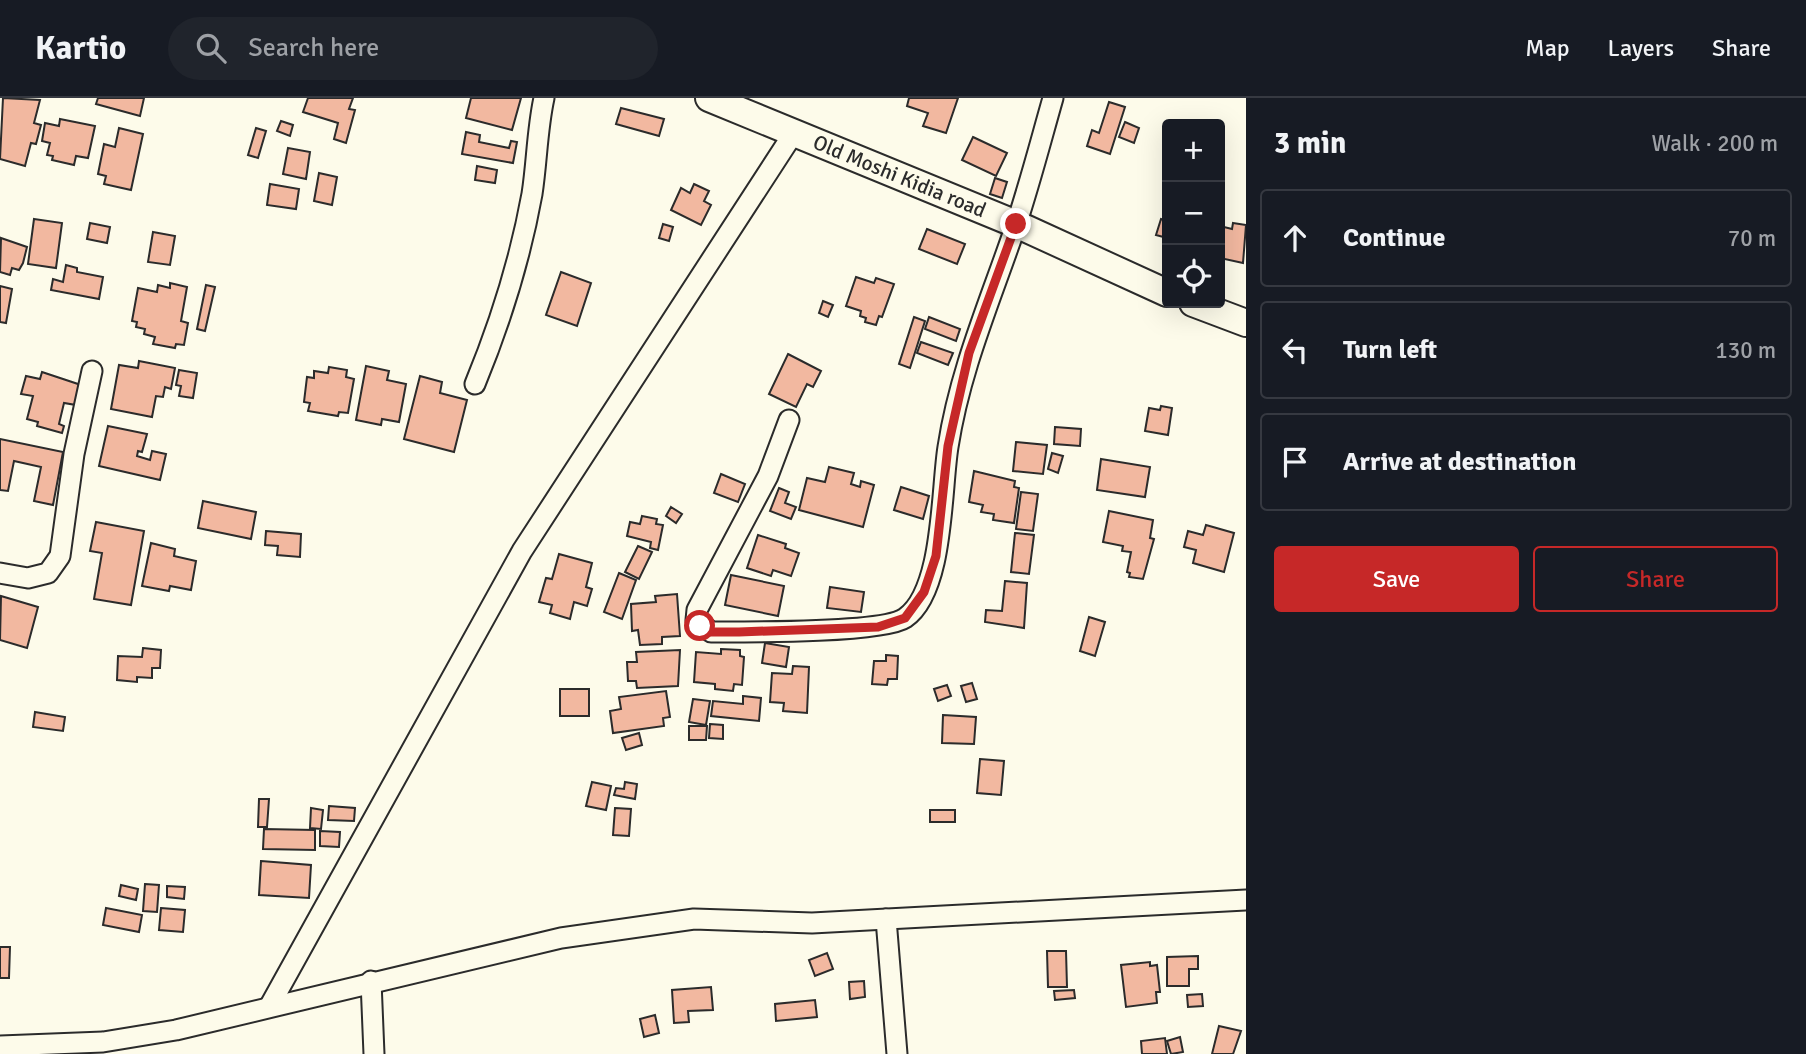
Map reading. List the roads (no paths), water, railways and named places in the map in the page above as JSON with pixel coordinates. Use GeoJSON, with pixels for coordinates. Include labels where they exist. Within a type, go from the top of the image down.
{"type":"FeatureCollection","features":[{"type":"Feature","properties":{"kind":"street"},"geometry":{"type":"LineString","coordinates":[[475,384],[500,324],[518,264],[532,190],[538,125],[544,98]]}},
{"type":"Feature","properties":{"kind":"street","name":"Old Moshi Kidia road"},"geometry":{"type":"LineString","coordinates":[[709,98],[1016,224],[1162,291]]}},
{"type":"Feature","properties":{"kind":"street"},"geometry":{"type":"LineString","coordinates":[[789,420],[768,476],[697,610],[696,620],[711,632],[739,632],[878,627],[905,618],[924,592],[936,556],[948,446],[969,353],[1016,224],[1053,98]]}},
{"type":"Feature","properties":{"kind":"street"},"geometry":{"type":"LineString","coordinates":[[269,1007],[522,551],[793,134]]}},
{"type":"Feature","properties":{"kind":"street"},"geometry":{"type":"LineString","coordinates":[[1206,308],[1246,323]]}},
{"type":"Feature","properties":{"kind":"street"},"geometry":{"type":"LineString","coordinates":[[0,573],[28,579],[48,573],[60,556],[74,454],[92,372]]}},
{"type":"Feature","properties":{"kind":"street"},"geometry":{"type":"LineString","coordinates":[[0,1046],[103,1042],[176,1030],[371,981],[561,938],[694,919],[812,923],[1246,900]]}},
{"type":"Feature","properties":{"kind":"street"},"geometry":{"type":"LineString","coordinates":[[886,919],[897,1054]]}},
{"type":"Feature","properties":{"kind":"street"},"geometry":{"type":"LineString","coordinates":[[371,981],[374,1054]]}}]}
